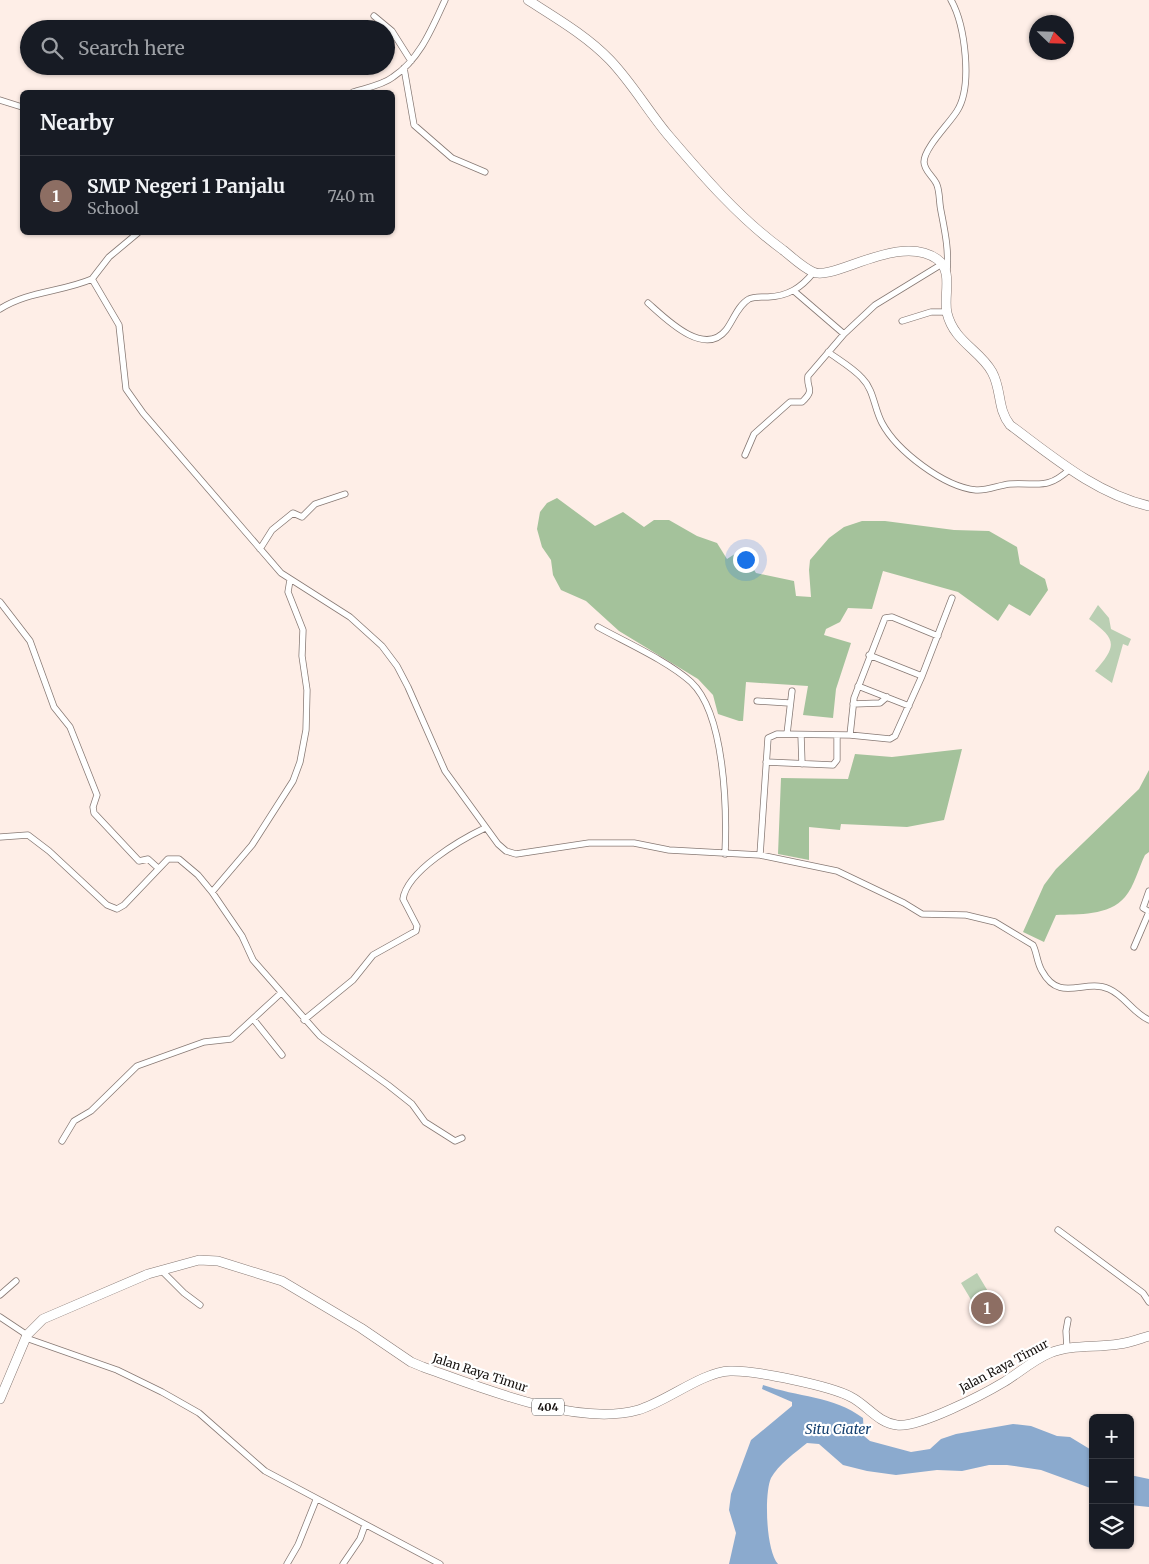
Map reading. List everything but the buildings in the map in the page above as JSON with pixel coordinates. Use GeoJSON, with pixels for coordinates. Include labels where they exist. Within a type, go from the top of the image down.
{"type":"FeatureCollection","features":[{"type":"Feature","properties":{"kind":"main road"},"geometry":{"type":"LineString","coordinates":[[528,0],[580,35],[609,59],[668,134],[730,204],[758,231],[813,273],[820,274],[875,256],[907,252],[930,256],[942,264],[947,274],[947,312],[963,342],[992,372],[999,392],[1003,415],[1010,425],[1067,467],[1112,493],[1149,506]]}},
{"type":"Feature","properties":{"kind":"main road","name":"Jalan Raya Timur"},"geometry":{"type":"LineString","coordinates":[[0,1399],[27,1336],[37,1324],[50,1315],[103,1291],[161,1270],[199,1260],[218,1261],[282,1281],[361,1328],[411,1362],[423,1367],[508,1396],[579,1413],[605,1415],[637,1410],[715,1374],[741,1370],[827,1388],[848,1395],[886,1422],[907,1425],[918,1423],[978,1396],[1044,1356],[1067,1348],[1118,1345],[1149,1336]]}},
{"type":"Feature","properties":{"kind":"street"},"geometry":{"type":"LineString","coordinates":[[359,90],[393,78],[411,61],[427,39],[445,0]]}},
{"type":"Feature","properties":{"kind":"street"},"geometry":{"type":"LineString","coordinates":[[947,274],[948,245],[939,192],[936,182],[925,167],[924,162],[931,146],[958,110],[964,94],[966,79],[963,41],[960,24],[952,0]]}},
{"type":"Feature","properties":{"kind":"street"},"geometry":{"type":"LineString","coordinates":[[374,16],[379,20]]}},
{"type":"Feature","properties":{"kind":"street"},"geometry":{"type":"LineString","coordinates":[[395,36],[411,61]]}},
{"type":"Feature","properties":{"kind":"street"},"geometry":{"type":"LineString","coordinates":[[404,68],[413,123],[416,128],[452,158],[485,172]]}},
{"type":"Feature","properties":{"kind":"street"},"geometry":{"type":"LineString","coordinates":[[0,100],[20,106]]}},
{"type":"Feature","properties":{"kind":"street"},"geometry":{"type":"LineString","coordinates":[[0,309],[24,297],[66,289],[92,279],[109,257],[135,235]]}},
{"type":"Feature","properties":{"kind":"street"},"geometry":{"type":"LineString","coordinates":[[745,455],[756,432],[790,402],[802,402],[809,395],[811,391],[808,376],[844,334],[875,305],[942,264]]}},
{"type":"Feature","properties":{"kind":"street"},"geometry":{"type":"LineString","coordinates":[[648,303],[686,334],[698,340],[710,339],[725,332],[745,302],[750,298],[779,296],[794,291],[805,283],[813,273]]}},
{"type":"Feature","properties":{"kind":"street"},"geometry":{"type":"LineString","coordinates":[[92,279],[119,325],[124,379],[133,400],[280,573],[350,617],[382,646],[397,666],[408,687],[445,771],[485,828],[506,851],[516,854],[589,843],[634,843],[670,850],[760,855],[837,871],[904,903],[922,914],[966,915],[995,922],[1034,945],[1042,972],[1053,984],[1069,990],[1091,987],[1108,988],[1149,1020]]}},
{"type":"Feature","properties":{"kind":"street"},"geometry":{"type":"LineString","coordinates":[[794,291],[844,334]]}},
{"type":"Feature","properties":{"kind":"street"},"geometry":{"type":"LineString","coordinates":[[902,321],[931,312],[947,312]]}},
{"type":"Feature","properties":{"kind":"street"},"geometry":{"type":"LineString","coordinates":[[828,352],[863,378],[872,393],[882,422],[896,444],[935,474],[965,488],[978,490],[1011,484],[1046,485],[1056,481],[1067,467]]}},
{"type":"Feature","properties":{"kind":"street"},"geometry":{"type":"LineString","coordinates":[[260,549],[272,530],[293,513],[302,517],[315,504],[345,494]]}},
{"type":"Feature","properties":{"kind":"street"},"geometry":{"type":"LineString","coordinates":[[212,892],[252,845],[293,781],[300,762],[306,730],[307,699],[302,656],[303,630],[288,592],[290,580]]}},
{"type":"Feature","properties":{"kind":"street"},"geometry":{"type":"LineString","coordinates":[[760,855],[768,738],[773,735],[801,734],[892,738],[922,676],[952,598]]}},
{"type":"Feature","properties":{"kind":"street"},"geometry":{"type":"LineString","coordinates":[[0,602],[28,636],[54,707],[70,727],[97,795],[93,808],[94,813],[139,861],[148,859],[158,868]]}},
{"type":"Feature","properties":{"kind":"street"},"geometry":{"type":"LineString","coordinates":[[850,735],[853,704],[858,686],[884,620],[887,617],[938,636]]}},
{"type":"Feature","properties":{"kind":"street"},"geometry":{"type":"LineString","coordinates":[[598,627],[683,676],[707,701],[716,732],[726,804],[725,854]]}},
{"type":"Feature","properties":{"kind":"street"},"geometry":{"type":"LineString","coordinates":[[870,655],[922,676]]}},
{"type":"Feature","properties":{"kind":"street"},"geometry":{"type":"LineString","coordinates":[[858,686],[909,706]]}},
{"type":"Feature","properties":{"kind":"street"},"geometry":{"type":"LineString","coordinates":[[787,734],[789,702],[792,691]]}},
{"type":"Feature","properties":{"kind":"street"},"geometry":{"type":"LineString","coordinates":[[853,704],[880,703],[887,697]]}},
{"type":"Feature","properties":{"kind":"street"},"geometry":{"type":"LineString","coordinates":[[757,701],[789,702]]}},
{"type":"Feature","properties":{"kind":"street"},"geometry":{"type":"LineString","coordinates":[[801,734],[802,764]]}},
{"type":"Feature","properties":{"kind":"street"},"geometry":{"type":"LineString","coordinates":[[766,762],[836,763],[837,735]]}},
{"type":"Feature","properties":{"kind":"street"},"geometry":{"type":"LineString","coordinates":[[304,1020],[353,980],[373,955],[416,931],[417,926],[403,900],[406,890],[430,863],[446,850],[485,828]]}},
{"type":"Feature","properties":{"kind":"street"},"geometry":{"type":"LineString","coordinates":[[0,837],[28,835],[49,851],[107,905],[117,909],[124,905],[158,868],[171,858],[179,859],[198,875],[212,892],[242,936],[253,960],[320,1036],[407,1100],[425,1122],[441,1134],[455,1142],[462,1138]]}},
{"type":"Feature","properties":{"kind":"street"},"geometry":{"type":"LineString","coordinates":[[1134,947],[1148,912],[1143,908],[1143,904],[1149,891]]}},
{"type":"Feature","properties":{"kind":"street"},"geometry":{"type":"LineString","coordinates":[[62,1140],[74,1122],[91,1111],[142,1064],[184,1051],[204,1042],[231,1039],[254,1020],[281,993]]}},
{"type":"Feature","properties":{"kind":"street"},"geometry":{"type":"LineString","coordinates":[[254,1020],[282,1055]]}},
{"type":"Feature","properties":{"kind":"street"},"geometry":{"type":"LineString","coordinates":[[1058,1230],[1142,1293],[1149,1302]]}},
{"type":"Feature","properties":{"kind":"street"},"geometry":{"type":"LineString","coordinates":[[161,1270],[184,1293],[200,1305]]}},
{"type":"Feature","properties":{"kind":"street"},"geometry":{"type":"LineString","coordinates":[[0,1295],[16,1280]]}},
{"type":"Feature","properties":{"kind":"street"},"geometry":{"type":"LineString","coordinates":[[0,1317],[27,1336],[117,1370],[162,1392],[199,1413],[235,1447],[266,1471],[316,1500],[440,1564]]}},
{"type":"Feature","properties":{"kind":"street"},"geometry":{"type":"LineString","coordinates":[[1067,1348],[1066,1331],[1068,1320]]}},
{"type":"Feature","properties":{"kind":"street"},"geometry":{"type":"LineString","coordinates":[[287,1564],[298,1545],[316,1500]]}},
{"type":"Feature","properties":{"kind":"street"},"geometry":{"type":"LineString","coordinates":[[343,1564],[360,1539],[365,1525]]}},
{"type":"Feature","properties":{"kind":"green space"},"geometry":{"type":"Polygon","coordinates":[[[557,498],[595,526],[623,512],[644,527],[654,520],[669,520],[697,536],[717,543],[727,559],[741,550],[756,573],[794,581],[796,596],[811,597],[810,560],[829,538],[844,527],[862,521],[885,521],[954,530],[989,531],[1017,547],[1020,564],[1045,579],[1048,590],[1030,616],[1009,604],[998,621],[958,592],[883,571],[872,609],[848,608],[840,622],[826,629],[824,635],[851,643],[836,689],[833,718],[803,715],[808,686],[746,682],[743,721],[739,721],[718,714],[713,695],[698,679],[619,631],[586,601],[561,590],[553,575],[551,560],[542,547],[537,529],[540,512],[547,503],[557,498]]]}},
{"type":"Feature","properties":{"kind":"green space"},"geometry":{"type":"Polygon","coordinates":[[[1098,605],[1109,618],[1111,629],[1131,639],[1128,646],[1123,644],[1112,683],[1095,671],[1108,655],[1111,643],[1105,632],[1089,619],[1098,605]]]}},
{"type":"Feature","properties":{"kind":"green space"},"geometry":{"type":"Polygon","coordinates":[[[962,749],[944,820],[907,827],[841,824],[840,830],[809,827],[809,860],[778,854],[781,778],[848,779],[855,754],[892,757],[962,749]]]}},
{"type":"Feature","properties":{"kind":"green space"},"geometry":{"type":"Polygon","coordinates":[[[1149,770],[1149,852],[1145,855],[1134,882],[1125,897],[1111,908],[1102,911],[1056,915],[1044,942],[1023,932],[1044,885],[1056,869],[1139,789],[1149,770]]]}},
{"type":"Feature","properties":{"kind":"green space"},"geometry":{"type":"Polygon","coordinates":[[[977,1273],[992,1298],[976,1308],[961,1283],[977,1273]]]}},
{"type":"Feature","properties":{"kind":"water","name":"Situ Ciater"},"geometry":{"type":"Polygon","coordinates":[[[763,1385],[840,1405],[863,1418],[864,1436],[870,1441],[911,1452],[930,1449],[941,1439],[956,1434],[1013,1424],[1031,1426],[1057,1436],[1070,1437],[1089,1449],[1089,1488],[1041,1470],[1007,1465],[989,1465],[962,1471],[937,1470],[896,1475],[867,1471],[843,1465],[819,1444],[807,1443],[778,1468],[771,1478],[769,1486],[767,1522],[771,1547],[778,1564],[729,1564],[736,1533],[729,1510],[731,1494],[751,1440],[792,1406],[792,1402],[762,1389],[763,1385]]]}},
{"type":"Feature","properties":{"kind":"water"},"geometry":{"type":"Polygon","coordinates":[[[1134,1476],[1149,1479],[1149,1507],[1134,1505],[1134,1476]]]}},
{"type":"Feature","properties":{"kind":"place","name":"SMP Negeri 1 Panjalu"},"geometry":{"type":"Point","coordinates":[987,1308]}}]}
